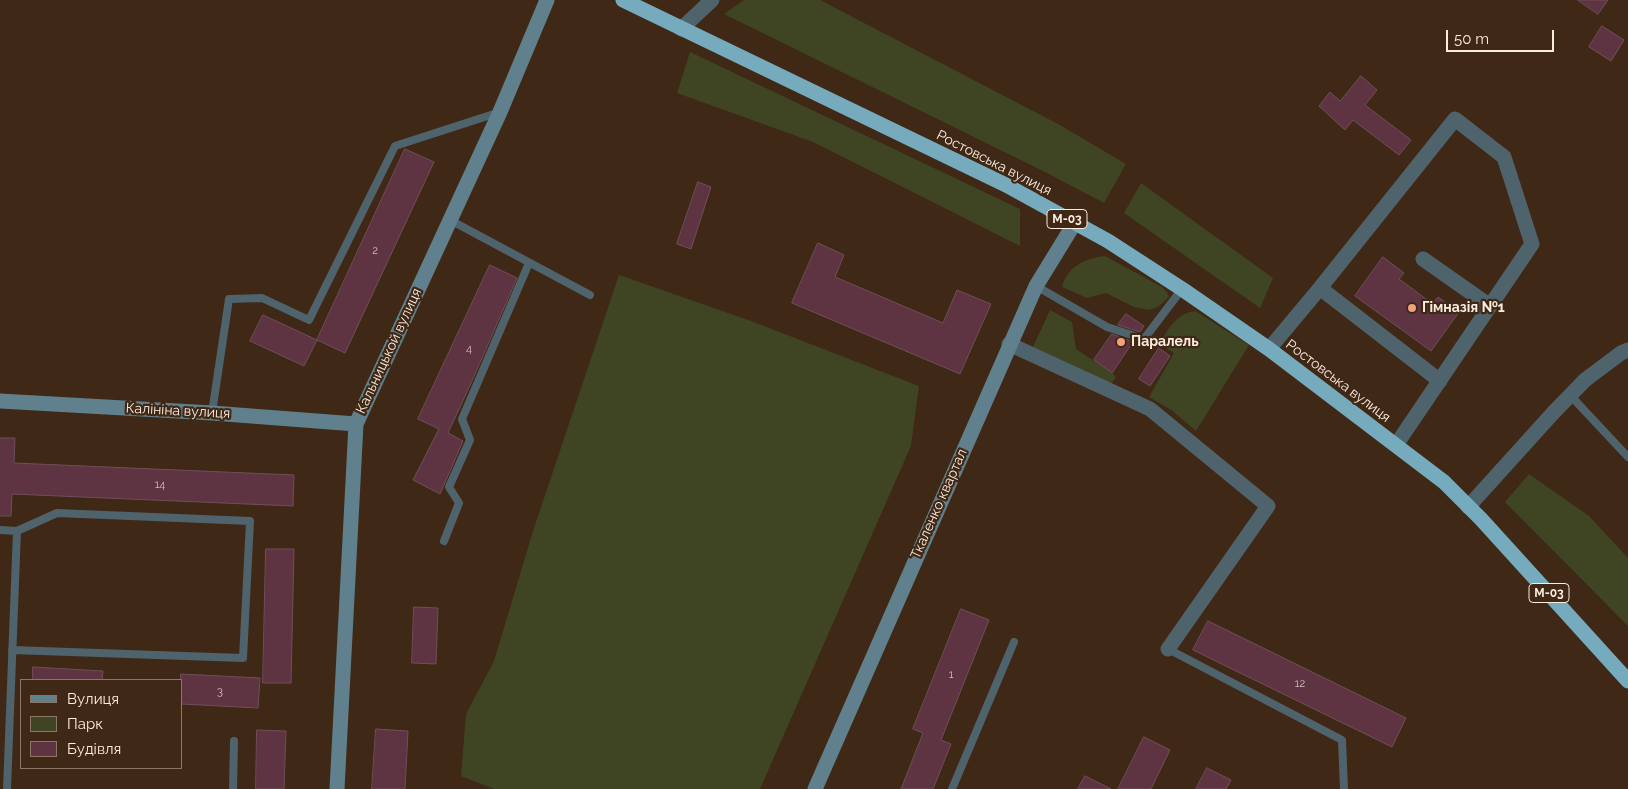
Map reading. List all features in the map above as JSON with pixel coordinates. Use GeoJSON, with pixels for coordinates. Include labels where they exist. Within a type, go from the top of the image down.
{"type":"FeatureCollection","features":[{"type":"Feature","properties":{"kind":"highway","name":"Ростовська вулиця"},"geometry":{"type":"LineString","coordinates":[[623,0],[1006,185],[1108,241],[1269,349],[1444,482],[1468,507]]}},
{"type":"Feature","properties":{"kind":"highway","name":"М-03"},"geometry":{"type":"LineString","coordinates":[[1468,507],[1628,681]]}},
{"type":"Feature","properties":{"kind":"street","name":"Кальницькой вулиця"},"geometry":{"type":"LineString","coordinates":[[337,789],[356,424],[500,112],[547,0]]}},
{"type":"Feature","properties":{"kind":"street"},"geometry":{"type":"LineString","coordinates":[[681,29],[712,0]]}},
{"type":"Feature","properties":{"kind":"street"},"geometry":{"type":"LineString","coordinates":[[1269,349],[1455,119],[1504,157],[1532,244],[1396,445]]}},
{"type":"Feature","properties":{"kind":"street","name":"Ткаленко квартал"},"geometry":{"type":"LineString","coordinates":[[815,789],[1009,344],[1036,286],[1074,224]]}},
{"type":"Feature","properties":{"kind":"street"},"geometry":{"type":"LineString","coordinates":[[1423,259],[1490,306]]}},
{"type":"Feature","properties":{"kind":"street"},"geometry":{"type":"LineString","coordinates":[[1320,288],[1440,381]]}},
{"type":"Feature","properties":{"kind":"street"},"geometry":{"type":"LineString","coordinates":[[1009,344],[1150,409],[1268,506],[1168,649]]}},
{"type":"Feature","properties":{"kind":"street"},"geometry":{"type":"LineString","coordinates":[[1468,507],[1585,380],[1622,352],[1628,350]]}},
{"type":"Feature","properties":{"kind":"street","name":"Калініна вулиця"},"geometry":{"type":"LineString","coordinates":[[0,401],[212,413],[356,424]]}},
{"type":"Feature","properties":{"kind":"lane"},"geometry":{"type":"LineString","coordinates":[[212,413],[229,299],[262,298],[309,320],[395,146],[500,112]]}},
{"type":"Feature","properties":{"kind":"lane"},"geometry":{"type":"LineString","coordinates":[[450,220],[590,295]]}},
{"type":"Feature","properties":{"kind":"lane"},"geometry":{"type":"LineString","coordinates":[[444,541],[459,503],[449,487],[470,440],[462,419],[529,263]]}},
{"type":"Feature","properties":{"kind":"lane"},"geometry":{"type":"LineString","coordinates":[[1036,286],[1107,327],[1144,339],[1182,289]]}},
{"type":"Feature","properties":{"kind":"lane"},"geometry":{"type":"LineString","coordinates":[[1570,395],[1628,457]]}},
{"type":"Feature","properties":{"kind":"lane"},"geometry":{"type":"LineString","coordinates":[[0,530],[17,531],[57,513],[250,521],[243,658],[12,650]]}},
{"type":"Feature","properties":{"kind":"lane"},"geometry":{"type":"LineString","coordinates":[[7,789],[17,531]]}},
{"type":"Feature","properties":{"kind":"lane"},"geometry":{"type":"LineString","coordinates":[[952,789],[1014,642]]}},
{"type":"Feature","properties":{"kind":"lane"},"geometry":{"type":"LineString","coordinates":[[1168,649],[1342,740],[1344,789]]}},
{"type":"Feature","properties":{"kind":"lane"},"geometry":{"type":"LineString","coordinates":[[233,789],[234,741]]}},
{"type":"Feature","properties":{"kind":"green space"},"geometry":{"type":"Polygon","coordinates":[[[744,0],[820,0],[1060,125],[1126,164],[1104,203],[724,14],[744,0]]]}},
{"type":"Feature","properties":{"kind":"green space"},"geometry":{"type":"Polygon","coordinates":[[[690,52],[1020,209],[1020,246],[813,142],[677,93],[690,52]]]}},
{"type":"Feature","properties":{"kind":"green space"},"geometry":{"type":"Polygon","coordinates":[[[1141,183],[1273,278],[1260,308],[1124,213],[1141,183]]]}},
{"type":"Feature","properties":{"kind":"green space"},"geometry":{"type":"Polygon","coordinates":[[[1105,256],[1162,287],[1169,297],[1158,307],[1149,310],[1134,307],[1106,293],[1087,298],[1062,287],[1068,273],[1078,264],[1105,256]]]}},
{"type":"Feature","properties":{"kind":"green space"},"geometry":{"type":"Polygon","coordinates":[[[619,275],[751,321],[919,386],[911,446],[760,789],[494,789],[461,776],[466,714],[494,661],[533,531],[619,275]]]}},
{"type":"Feature","properties":{"kind":"green space"},"geometry":{"type":"Polygon","coordinates":[[[1050,310],[1072,322],[1076,349],[1116,377],[1111,384],[1032,349],[1050,310]]]}},
{"type":"Feature","properties":{"kind":"green space"},"geometry":{"type":"Polygon","coordinates":[[[1195,311],[1249,345],[1196,431],[1171,410],[1149,397],[1174,353],[1159,344],[1170,327],[1178,319],[1195,311]]]}},
{"type":"Feature","properties":{"kind":"green space"},"geometry":{"type":"Polygon","coordinates":[[[1529,474],[1589,516],[1628,558],[1628,626],[1505,502],[1529,474]]]}},
{"type":"Feature","properties":{"kind":"building"},"geometry":{"type":"Polygon","coordinates":[[[1578,0],[1608,0],[1598,14],[1578,0]]]}},
{"type":"Feature","properties":{"kind":"building"},"geometry":{"type":"Polygon","coordinates":[[[1602,26],[1624,40],[1611,61],[1589,47],[1602,26]]]}},
{"type":"Feature","properties":{"kind":"building"},"geometry":{"type":"Polygon","coordinates":[[[1361,76],[1377,90],[1365,105],[1411,140],[1399,155],[1353,120],[1345,130],[1319,106],[1330,92],[1340,101],[1361,76]]]}},
{"type":"Feature","properties":{"kind":"building"},"geometry":{"type":"Polygon","coordinates":[[[405,149],[434,162],[345,353],[317,340],[405,149]]]}},
{"type":"Feature","properties":{"kind":"building"},"geometry":{"type":"Polygon","coordinates":[[[698,182],[711,187],[691,249],[677,244],[698,182]]]}},
{"type":"Feature","properties":{"kind":"building"},"geometry":{"type":"Polygon","coordinates":[[[818,243],[844,255],[835,277],[943,323],[957,290],[991,304],[960,374],[792,303],[818,243]]]}},
{"type":"Feature","properties":{"kind":"building","name":"Гімназія №1"},"geometry":{"type":"Polygon","coordinates":[[[1383,257],[1404,273],[1399,279],[1433,304],[1438,297],[1459,312],[1431,351],[1355,296],[1383,257]]]}},
{"type":"Feature","properties":{"kind":"building"},"geometry":{"type":"Polygon","coordinates":[[[490,265],[517,278],[448,433],[463,441],[440,494],[413,480],[439,429],[418,419],[490,265]]]}},
{"type":"Feature","properties":{"kind":"building"},"geometry":{"type":"Polygon","coordinates":[[[1126,314],[1144,326],[1140,332],[1118,325],[1126,314]]]}},
{"type":"Feature","properties":{"kind":"building"},"geometry":{"type":"Polygon","coordinates":[[[263,315],[317,340],[304,366],[250,341],[263,315]]]}},
{"type":"Feature","properties":{"kind":"building"},"geometry":{"type":"Polygon","coordinates":[[[1112,334],[1133,342],[1112,373],[1094,360],[1112,334]]]}},
{"type":"Feature","properties":{"kind":"building"},"geometry":{"type":"Polygon","coordinates":[[[1159,348],[1170,356],[1150,386],[1139,379],[1159,348]]]}},
{"type":"Feature","properties":{"kind":"building"},"geometry":{"type":"Polygon","coordinates":[[[0,438],[15,438],[14,463],[294,475],[293,506],[12,494],[11,516],[0,516],[0,438]]]}},
{"type":"Feature","properties":{"kind":"building"},"geometry":{"type":"Polygon","coordinates":[[[266,549],[294,549],[291,683],[263,683],[266,549]]]}},
{"type":"Feature","properties":{"kind":"building"},"geometry":{"type":"Polygon","coordinates":[[[414,607],[438,608],[436,664],[412,663],[414,607]]]}},
{"type":"Feature","properties":{"kind":"building"},"geometry":{"type":"Polygon","coordinates":[[[961,609],[989,620],[941,740],[951,744],[933,789],[901,789],[923,733],[913,729],[961,609]]]}},
{"type":"Feature","properties":{"kind":"building"},"geometry":{"type":"Polygon","coordinates":[[[1208,621],[1406,718],[1392,747],[1193,650],[1208,621]]]}},
{"type":"Feature","properties":{"kind":"building"},"geometry":{"type":"Polygon","coordinates":[[[33,667],[103,671],[102,679],[33,679],[33,667]]]}},
{"type":"Feature","properties":{"kind":"building"},"geometry":{"type":"Polygon","coordinates":[[[181,674],[260,678],[258,708],[182,704],[181,674]]]}},
{"type":"Feature","properties":{"kind":"building"},"geometry":{"type":"Polygon","coordinates":[[[376,729],[408,731],[405,789],[372,789],[376,729]]]}},
{"type":"Feature","properties":{"kind":"building"},"geometry":{"type":"Polygon","coordinates":[[[257,730],[286,731],[284,789],[256,789],[257,730]]]}},
{"type":"Feature","properties":{"kind":"building"},"geometry":{"type":"Polygon","coordinates":[[[1144,737],[1170,750],[1151,789],[1118,789],[1144,737]]]}},
{"type":"Feature","properties":{"kind":"building"},"geometry":{"type":"Polygon","coordinates":[[[1207,768],[1231,780],[1226,789],[1196,789],[1207,768]]]}},
{"type":"Feature","properties":{"kind":"building"},"geometry":{"type":"Polygon","coordinates":[[[1085,776],[1111,789],[1078,789],[1085,776]]]}},
{"type":"Feature","properties":{"kind":"place","name":"Гімназія №1"},"geometry":{"type":"Point","coordinates":[1412,308]}},
{"type":"Feature","properties":{"kind":"place","name":"Паралель"},"geometry":{"type":"Point","coordinates":[1121,342]}}]}
